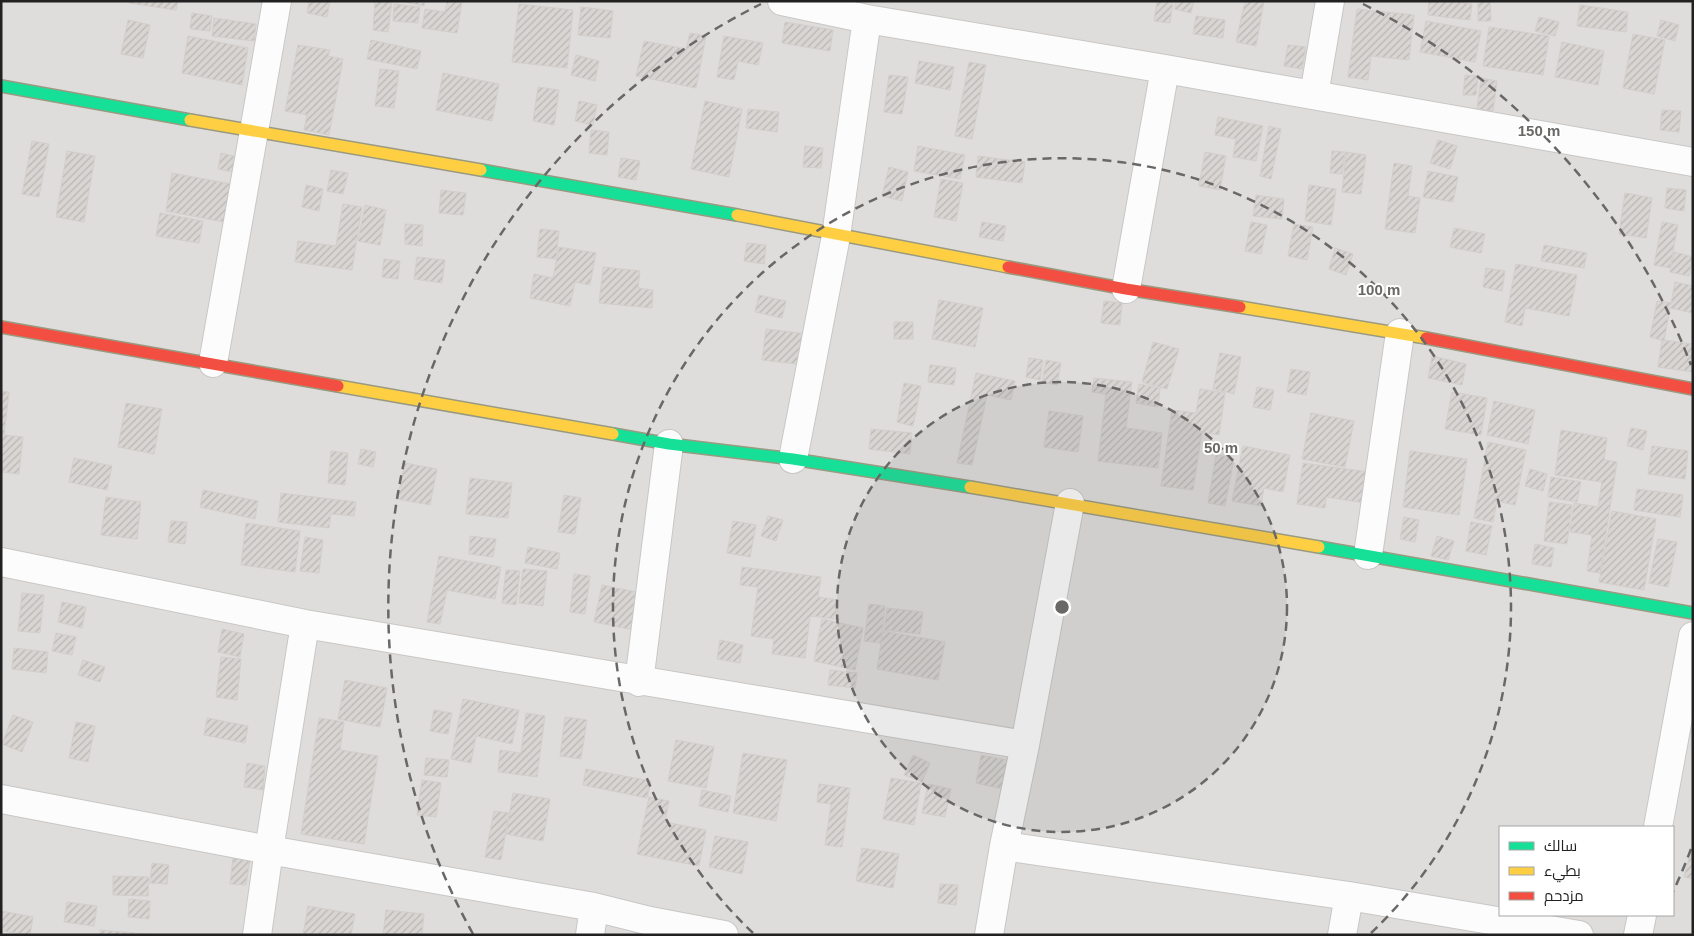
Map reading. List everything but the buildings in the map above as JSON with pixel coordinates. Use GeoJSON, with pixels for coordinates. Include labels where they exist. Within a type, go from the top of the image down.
{"type":"FeatureCollection","features":[{"type":"Feature","properties":{"kind":"street"},"geometry":{"type":"LineString","coordinates":[[213,363],[277,1]]}},
{"type":"Feature","properties":{"kind":"street"},"geometry":{"type":"LineString","coordinates":[[782,1],[867,19],[1693,162]]}},
{"type":"Feature","properties":{"kind":"street"},"geometry":{"type":"LineString","coordinates":[[1314,95],[1330,1]]}},
{"type":"Feature","properties":{"kind":"street"},"geometry":{"type":"LineString","coordinates":[[793,459],[836,236],[867,19]]}},
{"type":"Feature","properties":{"kind":"street"},"geometry":{"type":"LineString","coordinates":[[1126,289],[1164,69]]}},
{"type":"Feature","properties":{"kind":"street"},"geometry":{"type":"LineString","coordinates":[[1,86],[254,132],[645,198],[836,236],[1126,289],[1400,333],[1693,389]]}},
{"type":"Feature","properties":{"kind":"street"},"geometry":{"type":"LineString","coordinates":[[1,327],[669,444],[793,459],[1070,503],[1693,613]]}},
{"type":"Feature","properties":{"kind":"street"},"geometry":{"type":"LineString","coordinates":[[1368,555],[1400,333]]}},
{"type":"Feature","properties":{"kind":"street"},"geometry":{"type":"LineString","coordinates":[[640,682],[669,444]]}},
{"type":"Feature","properties":{"kind":"street"},"geometry":{"type":"LineString","coordinates":[[989,935],[1004,846],[1025,746],[1070,503]]}},
{"type":"Feature","properties":{"kind":"street"},"geometry":{"type":"LineString","coordinates":[[1,562],[305,624],[1025,746]]}},
{"type":"Feature","properties":{"kind":"street"},"geometry":{"type":"LineString","coordinates":[[258,935],[269,850],[305,624]]}},
{"type":"Feature","properties":{"kind":"street"},"geometry":{"type":"LineString","coordinates":[[1658,826],[1685,722],[1693,636]]}},
{"type":"Feature","properties":{"kind":"street"},"geometry":{"type":"LineString","coordinates":[[1,800],[269,850],[594,907],[650,921],[724,935]]}},
{"type":"Feature","properties":{"kind":"street"},"geometry":{"type":"LineString","coordinates":[[1004,846],[1349,896],[1579,935]]}},
{"type":"Feature","properties":{"kind":"street"},"geometry":{"type":"LineString","coordinates":[[1342,935],[1349,896]]}},
{"type":"Feature","properties":{"kind":"street"},"geometry":{"type":"LineString","coordinates":[[590,935],[594,907]]}},
{"type":"Feature","properties":{"kind":"street"},"geometry":{"type":"LineString","coordinates":[[1638,935],[1642,916]]}},
{"type":"Feature","properties":{"kind":"shaded area"},"geometry":{"type":"Polygon","coordinates":[[[1,1],[1693,1],[1693,935],[1,935],[1,1]]]}},
{"type":"Feature","properties":{"kind":"traffic: fast"},"geometry":{"type":"LineString","coordinates":[[1,86],[190,120]]}},
{"type":"Feature","properties":{"kind":"traffic: fast"},"geometry":{"type":"LineString","coordinates":[[481,170],[737,215]]}},
{"type":"Feature","properties":{"kind":"traffic: fast"},"geometry":{"type":"LineString","coordinates":[[613,434],[669,444],[793,459],[970,487]]}},
{"type":"Feature","properties":{"kind":"traffic: fast"},"geometry":{"type":"LineString","coordinates":[[1319,547],[1693,613]]}},
{"type":"Feature","properties":{"kind":"traffic: slow"},"geometry":{"type":"LineString","coordinates":[[190,120],[481,170]]}},
{"type":"Feature","properties":{"kind":"traffic: slow"},"geometry":{"type":"LineString","coordinates":[[737,215],[1008,267]]}},
{"type":"Feature","properties":{"kind":"traffic: slow"},"geometry":{"type":"LineString","coordinates":[[1240,307],[1426,338]]}},
{"type":"Feature","properties":{"kind":"traffic: slow"},"geometry":{"type":"LineString","coordinates":[[338,386],[613,434]]}},
{"type":"Feature","properties":{"kind":"traffic: slow"},"geometry":{"type":"LineString","coordinates":[[970,487],[1319,547]]}},
{"type":"Feature","properties":{"kind":"traffic: jam"},"geometry":{"type":"LineString","coordinates":[[1008,267],[1126,289],[1240,307]]}},
{"type":"Feature","properties":{"kind":"traffic: jam"},"geometry":{"type":"LineString","coordinates":[[1,327],[338,386]]}},
{"type":"Feature","properties":{"kind":"traffic: jam"},"geometry":{"type":"LineString","coordinates":[[1426,338],[1693,389]]}}]}
